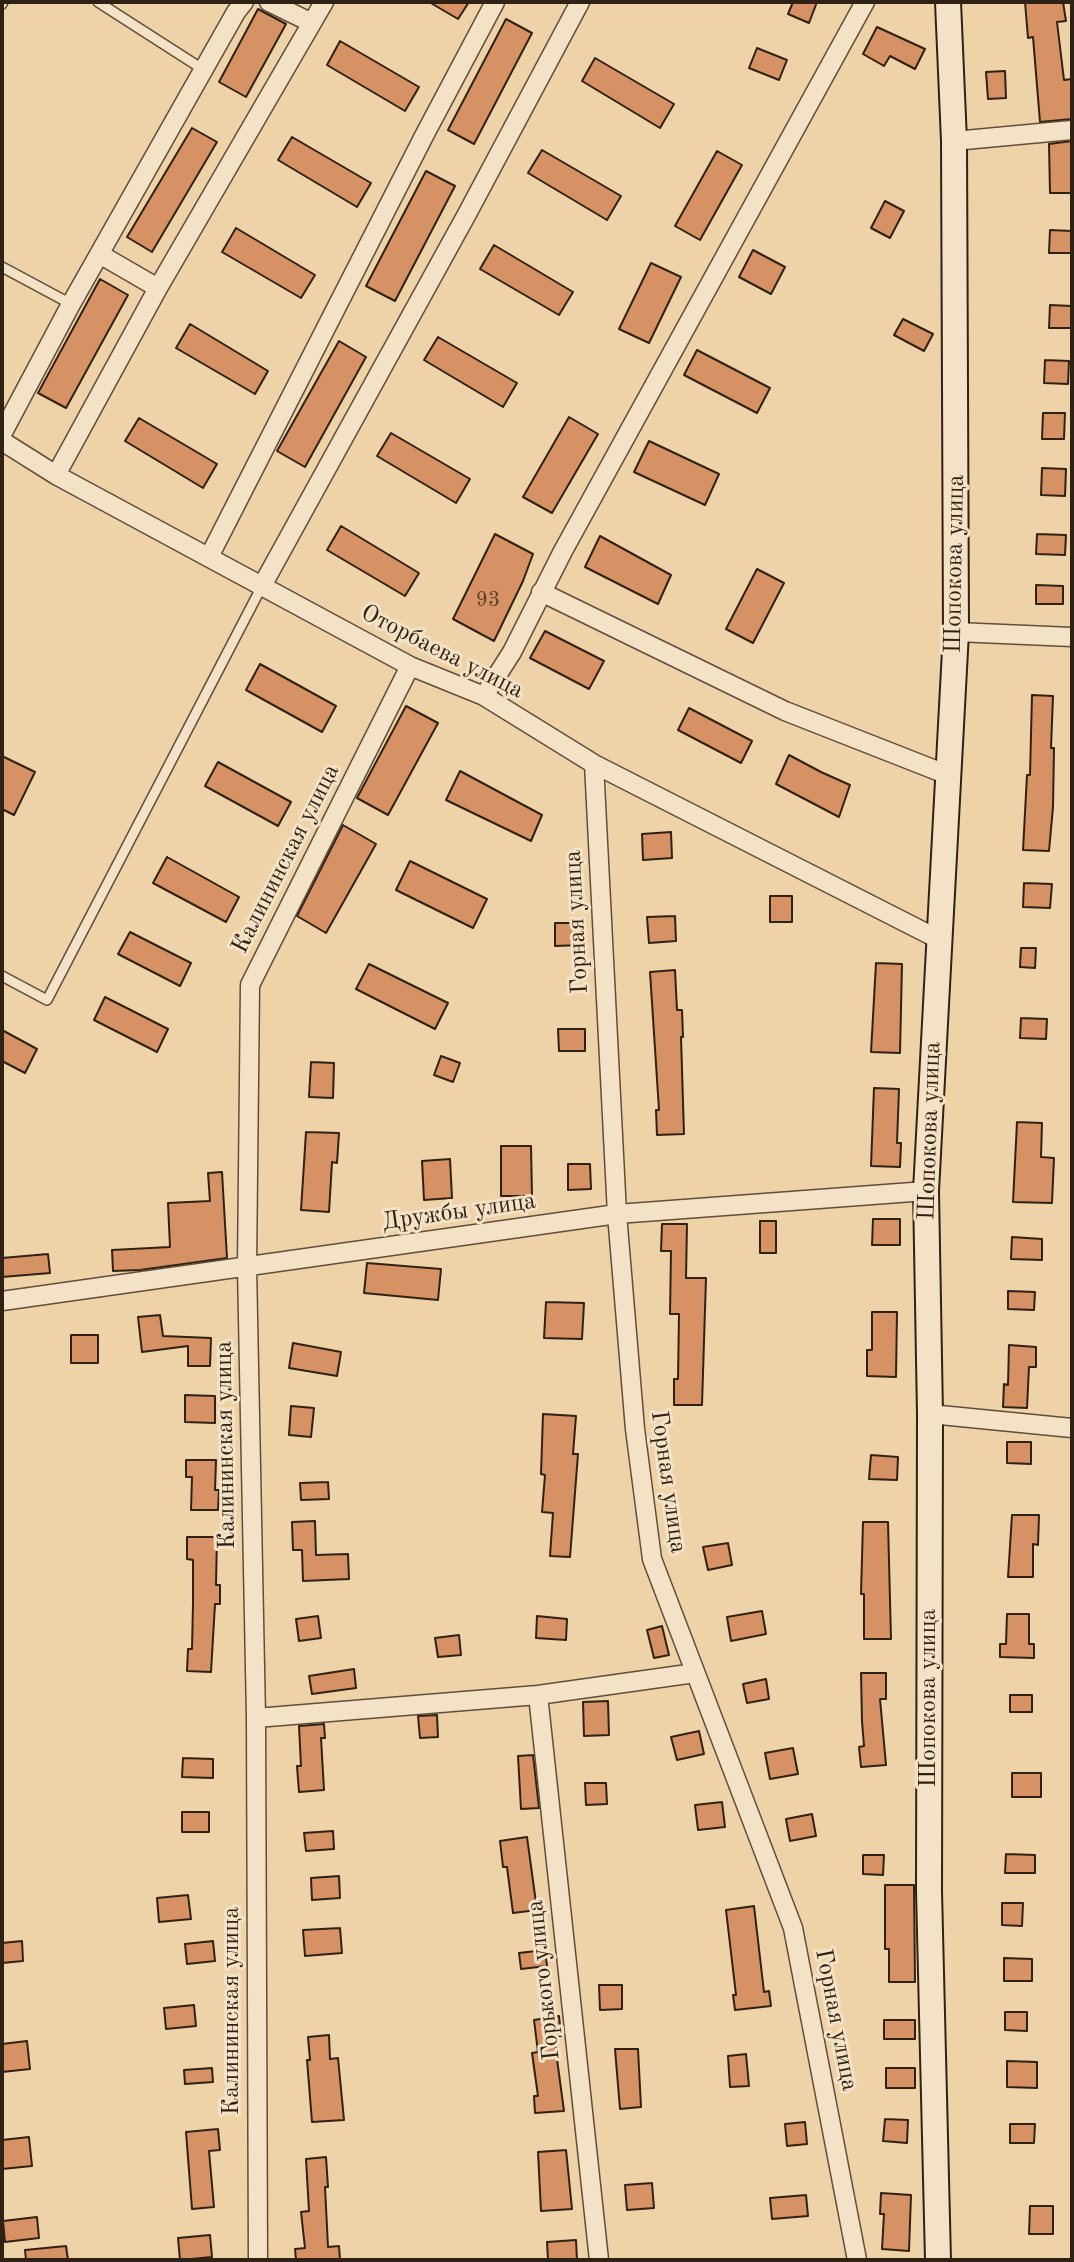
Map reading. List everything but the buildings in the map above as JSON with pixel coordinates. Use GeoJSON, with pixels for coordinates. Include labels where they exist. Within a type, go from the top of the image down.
{"type":"FeatureCollection","features":[{"type":"Feature","properties":{"kind":"street"},"geometry":{"type":"LineString","coordinates":[[2,434],[71,304],[244,2]]}},
{"type":"Feature","properties":{"kind":"street"},"geometry":{"type":"LineString","coordinates":[[269,2],[312,23]]}},
{"type":"Feature","properties":{"kind":"street"},"geometry":{"type":"LineString","coordinates":[[56,475],[158,288],[324,2]]}},
{"type":"Feature","properties":{"kind":"street"},"geometry":{"type":"LineString","coordinates":[[209,558],[495,2]]}},
{"type":"Feature","properties":{"kind":"street"},"geometry":{"type":"LineString","coordinates":[[262,586],[580,2]]}},
{"type":"Feature","properties":{"kind":"street"},"geometry":{"type":"LineString","coordinates":[[484,696],[512,652],[541,592],[865,2]]}},
{"type":"Feature","properties":{"kind":"street","name":"Шопокова улица"},"geometry":{"type":"LineString","coordinates":[[938,2260],[929,1891],[930,1415],[926,1191],[956,632],[954,141],[948,2]]}},
{"type":"Feature","properties":{"kind":"street"},"geometry":{"type":"LineString","coordinates":[[954,141],[1072,130]]}},
{"type":"Feature","properties":{"kind":"street"},"geometry":{"type":"LineString","coordinates":[[101,255],[158,288]]}},
{"type":"Feature","properties":{"kind":"street","name":"Оторбаева улица"},"geometry":{"type":"LineString","coordinates":[[2,441],[56,475],[410,666],[484,696],[594,764],[938,939]]}},
{"type":"Feature","properties":{"kind":"street"},"geometry":{"type":"LineString","coordinates":[[541,592],[785,711],[948,775]]}},
{"type":"Feature","properties":{"kind":"street"},"geometry":{"type":"LineString","coordinates":[[956,632],[1072,637]]}},
{"type":"Feature","properties":{"kind":"street","name":"Калининская улица"},"geometry":{"type":"LineString","coordinates":[[258,2260],[256,1718],[247,1267],[250,985],[410,666]]}},
{"type":"Feature","properties":{"kind":"street","name":"Горная улица"},"geometry":{"type":"LineString","coordinates":[[594,764],[617,1214],[635,1429],[652,1559],[793,1928],[857,2260]]}},
{"type":"Feature","properties":{"kind":"street","name":"Дружбы улица"},"geometry":{"type":"LineString","coordinates":[[2,1301],[617,1214],[926,1191]]}},
{"type":"Feature","properties":{"kind":"street"},"geometry":{"type":"LineString","coordinates":[[930,1415],[1072,1428]]}},
{"type":"Feature","properties":{"kind":"street"},"geometry":{"type":"LineString","coordinates":[[256,1718],[538,1695],[695,1673]]}},
{"type":"Feature","properties":{"kind":"street","name":"Горького улица"},"geometry":{"type":"LineString","coordinates":[[538,1695],[599,2260]]}},
{"type":"Feature","properties":{"kind":"lane"},"geometry":{"type":"LineString","coordinates":[[98,2],[204,69]]}},
{"type":"Feature","properties":{"kind":"lane"},"geometry":{"type":"LineString","coordinates":[[2,267],[71,304]]}},
{"type":"Feature","properties":{"kind":"lane"},"geometry":{"type":"LineString","coordinates":[[2,976],[47,1000],[262,586]]}}]}
